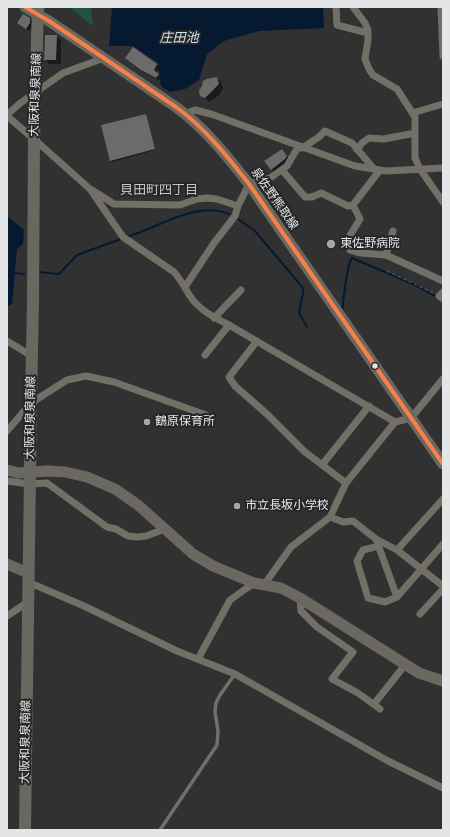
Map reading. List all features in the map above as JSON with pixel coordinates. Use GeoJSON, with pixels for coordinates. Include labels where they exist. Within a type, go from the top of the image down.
{"type":"FeatureCollection","features":[{"type":"Feature","properties":{"kind":"main road","name":"泉佐野熊取線"},"geometry":{"type":"LineString","coordinates":[[25,7],[38,10],[185,114],[208,135],[249,184],[443,464]]}},
{"type":"Feature","properties":{"kind":"main road","name":"大阪和泉泉南線"},"geometry":{"type":"LineString","coordinates":[[25,830],[34,139],[38,10]]}},
{"type":"Feature","properties":{"kind":"main road"},"geometry":{"type":"LineString","coordinates":[[7,470],[30,478],[47,471],[65,472],[87,477],[115,489],[138,505],[193,554],[213,566],[259,584],[281,588],[300,598],[405,665],[419,673],[443,681]]}},
{"type":"Feature","properties":{"kind":"main road"},"geometry":{"type":"LineString","coordinates":[[7,564],[28,578]]}},
{"type":"Feature","properties":{"kind":"main road"},"geometry":{"type":"LineString","coordinates":[[7,573],[20,574],[28,578]]}},
{"type":"Feature","properties":{"kind":"street"},"geometry":{"type":"LineString","coordinates":[[336,7],[337,25],[368,33]]}},
{"type":"Feature","properties":{"kind":"street"},"geometry":{"type":"LineString","coordinates":[[354,7],[365,23],[368,33],[365,59],[369,69],[373,75],[397,89],[415,117],[415,158],[420,169],[443,202]]}},
{"type":"Feature","properties":{"kind":"street"},"geometry":{"type":"LineString","coordinates":[[441,7],[443,56]]}},
{"type":"Feature","properties":{"kind":"street"},"geometry":{"type":"LineString","coordinates":[[104,58],[63,73],[52,80],[36,94],[19,104],[7,115],[90,189],[114,204],[180,205],[197,199],[207,198],[217,199],[238,206]]}},
{"type":"Feature","properties":{"kind":"street"},"geometry":{"type":"LineString","coordinates":[[412,113],[443,104]]}},
{"type":"Feature","properties":{"kind":"street"},"geometry":{"type":"LineString","coordinates":[[185,114],[196,110],[211,114],[355,166],[386,171],[443,168]]}},
{"type":"Feature","properties":{"kind":"street"},"geometry":{"type":"LineString","coordinates":[[185,288],[214,243],[234,216],[249,184],[270,178],[282,170],[287,166],[300,147],[319,137],[325,131],[352,143],[377,170]]}},
{"type":"Feature","properties":{"kind":"street"},"geometry":{"type":"LineString","coordinates":[[357,150],[362,143],[369,138],[384,138],[415,133]]}},
{"type":"Feature","properties":{"kind":"street"},"geometry":{"type":"LineString","coordinates":[[282,170],[305,197],[312,197],[321,193],[348,206],[353,205],[377,170]]}},
{"type":"Feature","properties":{"kind":"street"},"geometry":{"type":"LineString","coordinates":[[90,189],[122,237],[174,272],[180,278],[195,302],[214,318],[229,325],[395,422]]}},
{"type":"Feature","properties":{"kind":"street"},"geometry":{"type":"LineString","coordinates":[[346,242],[360,219],[353,205]]}},
{"type":"Feature","properties":{"kind":"street"},"geometry":{"type":"LineString","coordinates":[[386,255],[393,231]]}},
{"type":"Feature","properties":{"kind":"street"},"geometry":{"type":"LineString","coordinates":[[350,250],[386,255],[443,281]]}},
{"type":"Feature","properties":{"kind":"street"},"geometry":{"type":"LineString","coordinates":[[214,318],[241,290]]}},
{"type":"Feature","properties":{"kind":"street"},"geometry":{"type":"LineString","coordinates":[[205,355],[229,325]]}},
{"type":"Feature","properties":{"kind":"street"},"geometry":{"type":"LineString","coordinates":[[256,341],[229,377],[235,386],[268,414],[305,452],[346,484]]}},
{"type":"Feature","properties":{"kind":"street"},"geometry":{"type":"LineString","coordinates":[[7,342],[32,356]]}},
{"type":"Feature","properties":{"kind":"street"},"geometry":{"type":"LineString","coordinates":[[7,431],[31,403],[67,380],[86,376],[114,382],[206,415]]}},
{"type":"Feature","properties":{"kind":"street"},"geometry":{"type":"LineString","coordinates":[[198,659],[230,600],[259,584],[291,547],[330,517],[346,484],[395,422],[411,418],[443,379]]}},
{"type":"Feature","properties":{"kind":"street"},"geometry":{"type":"LineString","coordinates":[[322,465],[369,406]]}},
{"type":"Feature","properties":{"kind":"street"},"geometry":{"type":"LineString","coordinates":[[7,481],[30,478],[47,483],[107,527],[116,529],[128,536],[146,536],[165,529]]}},
{"type":"Feature","properties":{"kind":"street"},"geometry":{"type":"LineString","coordinates":[[397,550],[443,499]]}},
{"type":"Feature","properties":{"kind":"street"},"geometry":{"type":"LineString","coordinates":[[330,517],[343,522],[353,521],[378,542],[397,550],[422,568],[443,588],[420,614]]}},
{"type":"Feature","properties":{"kind":"street"},"geometry":{"type":"LineString","coordinates":[[378,542],[363,550],[357,561],[368,598],[385,602],[397,597],[443,544]]}},
{"type":"Feature","properties":{"kind":"street"},"geometry":{"type":"LineString","coordinates":[[378,542],[397,597]]}},
{"type":"Feature","properties":{"kind":"street"},"geometry":{"type":"LineString","coordinates":[[28,578],[177,651],[235,674],[388,761],[443,788]]}},
{"type":"Feature","properties":{"kind":"street"},"geometry":{"type":"LineString","coordinates":[[300,598],[301,611],[317,627],[353,652],[332,679],[358,693],[377,707],[405,665]]}},
{"type":"Feature","properties":{"kind":"street"},"geometry":{"type":"LineString","coordinates":[[7,616],[28,602]]}},
{"type":"Feature","properties":{"kind":"lane"},"geometry":{"type":"LineString","coordinates":[[160,830],[217,744],[218,731],[215,712],[216,703],[235,674]]}},
{"type":"Feature","properties":{"kind":"path"},"geometry":{"type":"LineString","coordinates":[[387,271],[442,296]]}},
{"type":"Feature","properties":{"kind":"green space"},"geometry":{"type":"Polygon","coordinates":[[[69,7],[91,7],[93,26],[69,7]]]}},
{"type":"Feature","properties":{"kind":"water","name":"庄田池"},"geometry":{"type":"Polygon","coordinates":[[[112,7],[323,7],[324,28],[259,31],[224,41],[207,54],[199,80],[185,89],[170,92],[161,86],[158,63],[133,46],[109,46],[112,7]]]}},
{"type":"Feature","properties":{"kind":"water"},"geometry":{"type":"Polygon","coordinates":[[[7,216],[24,230],[23,244],[17,249],[12,304],[7,307],[7,216]]]}},
{"type":"Feature","properties":{"kind":"building"},"geometry":{"type":"Polygon","coordinates":[[[23,14],[30,18],[30,23],[26,29],[17,23],[23,14]]]}},
{"type":"Feature","properties":{"kind":"building"},"geometry":{"type":"Polygon","coordinates":[[[45,35],[57,35],[56,60],[44,60],[45,35]]]}},
{"type":"Feature","properties":{"kind":"building"},"geometry":{"type":"Polygon","coordinates":[[[133,47],[157,64],[154,70],[159,74],[156,78],[141,70],[125,58],[133,47]]]}},
{"type":"Feature","properties":{"kind":"building"},"geometry":{"type":"Polygon","coordinates":[[[217,77],[219,84],[205,98],[200,96],[199,90],[203,81],[217,77]]]}},
{"type":"Feature","properties":{"kind":"building"},"geometry":{"type":"Polygon","coordinates":[[[146,114],[155,149],[110,161],[101,125],[146,114]]]}},
{"type":"Feature","properties":{"kind":"building"},"geometry":{"type":"Polygon","coordinates":[[[282,149],[287,156],[271,170],[264,161],[282,149]]]}},
{"type":"Feature","properties":{"kind":"waterway"},"geometry":{"type":"LineString","coordinates":[[126,237],[190,213],[216,211],[229,214]]}},
{"type":"Feature","properties":{"kind":"waterway"},"geometry":{"type":"LineString","coordinates":[[238,219],[255,231],[303,288],[299,313],[307,327]]}},
{"type":"Feature","properties":{"kind":"waterway"},"geometry":{"type":"LineString","coordinates":[[39,272],[59,274],[77,255],[121,239]]}},
{"type":"Feature","properties":{"kind":"waterway"},"geometry":{"type":"LineString","coordinates":[[342,312],[348,268],[352,258],[415,285],[437,297]]}},
{"type":"Feature","properties":{"kind":"waterway"},"geometry":{"type":"LineString","coordinates":[[14,273],[24,274]]}},
{"type":"Feature","properties":{"kind":"transit line"},"geometry":{"type":"LineString","coordinates":[[25,7],[49,21],[176,107],[197,124],[215,143],[249,184],[443,464]]}},
{"type":"Feature","properties":{"kind":"place","name":"東佐野病院"},"geometry":{"type":"Point","coordinates":[331,244]}},
{"type":"Feature","properties":{"kind":"place","name":"鶴原保育所"},"geometry":{"type":"Point","coordinates":[147,422]}},
{"type":"Feature","properties":{"kind":"place","name":"市立長坂小学校"},"geometry":{"type":"Point","coordinates":[237,506]}},
{"type":"Feature","properties":{"kind":"district","name":"貝田町四丁目"},"geometry":{"type":"Point","coordinates":[159,191]}}]}
